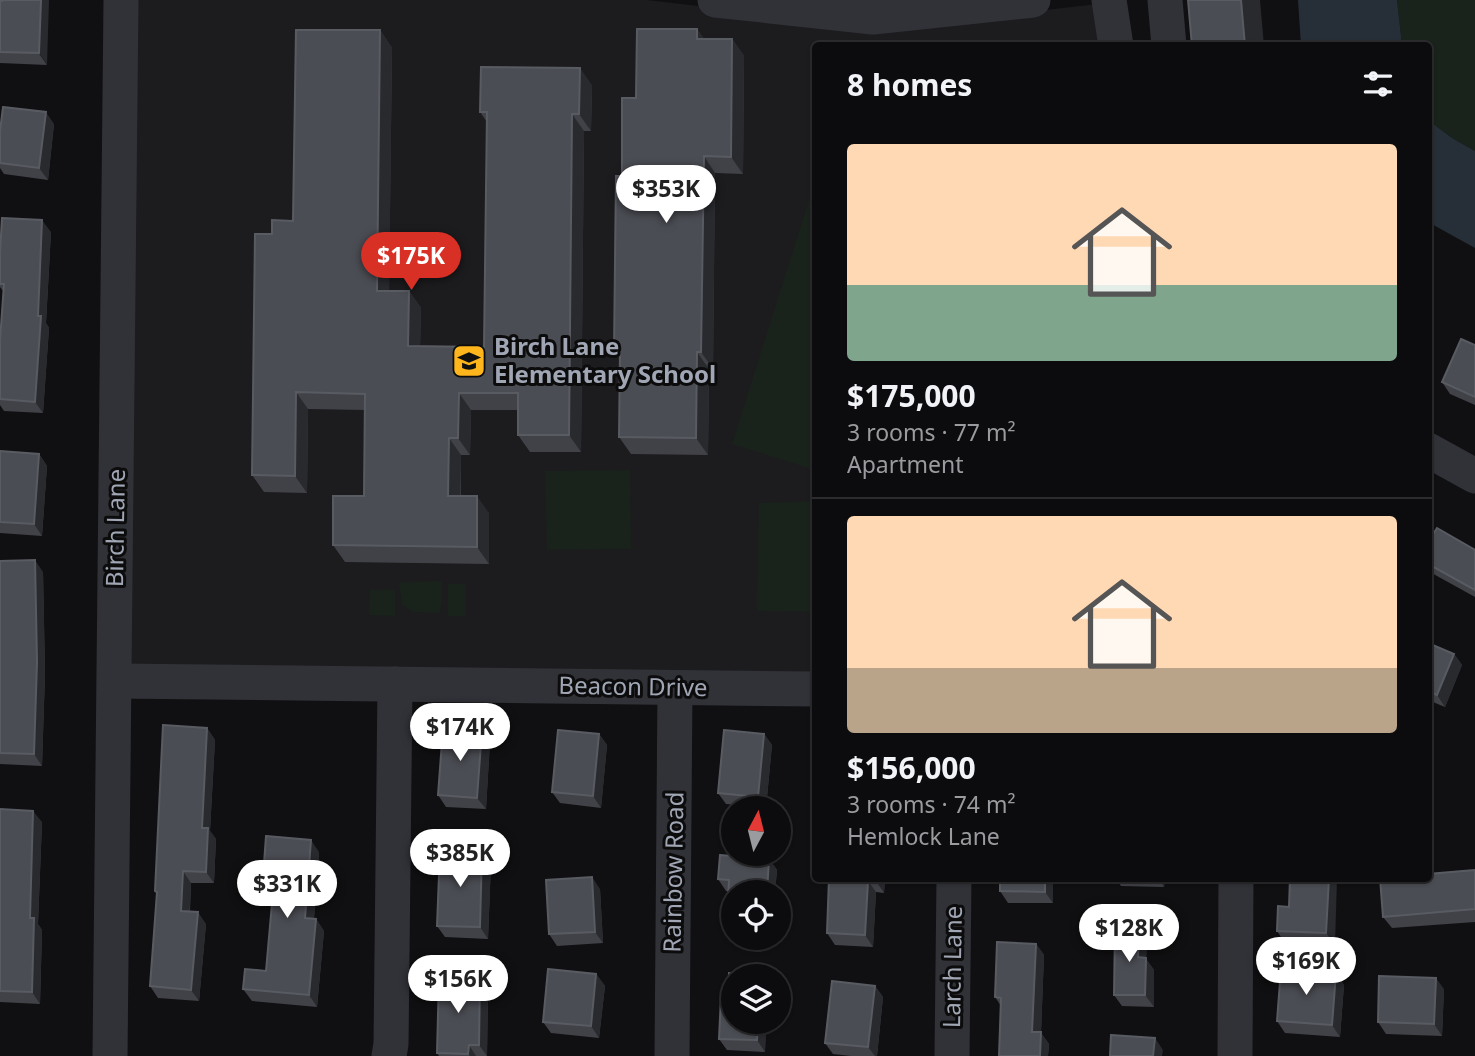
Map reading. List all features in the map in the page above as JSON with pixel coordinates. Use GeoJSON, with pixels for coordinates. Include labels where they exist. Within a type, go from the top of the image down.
{"type":"FeatureCollection","features":[{"type":"Feature","properties":{"kind":"street","name":"Birch Lane"},"geometry":{"type":"LineString","coordinates":[[110,1056],[121,0]]}},
{"type":"Feature","properties":{"kind":"street"},"geometry":{"type":"LineString","coordinates":[[715,0],[873,18],[1033,0]]}},
{"type":"Feature","properties":{"kind":"street"},"geometry":{"type":"LineString","coordinates":[[1109,0],[1115,42]]}},
{"type":"Feature","properties":{"kind":"street"},"geometry":{"type":"LineString","coordinates":[[1164,0],[1169,42]]}},
{"type":"Feature","properties":{"kind":"street"},"geometry":{"type":"LineString","coordinates":[[1432,452],[1475,476]]}},
{"type":"Feature","properties":{"kind":"street","name":"Beacon Drive"},"geometry":{"type":"LineString","coordinates":[[115,681],[812,689]]}},
{"type":"Feature","properties":{"kind":"street"},"geometry":{"type":"LineString","coordinates":[[389,1056],[395,684]]}},
{"type":"Feature","properties":{"kind":"street","name":"Rainbow Road"},"geometry":{"type":"LineString","coordinates":[[672,1056],[675,688]]}},
{"type":"Feature","properties":{"kind":"street","name":"Larch Lane"},"geometry":{"type":"LineString","coordinates":[[952,1056],[954,882]]}},
{"type":"Feature","properties":{"kind":"street"},"geometry":{"type":"LineString","coordinates":[[1235,1056],[1236,882]]}},
{"type":"Feature","properties":{"kind":"shaded area","name":"Birch Lane Elementary School"},"geometry":{"type":"Polygon","coordinates":[[[127,0],[647,0],[885,28],[1098,4],[1104,42],[812,42],[812,682],[120,676],[127,0]]]}},
{"type":"Feature","properties":{"kind":"shaded area"},"geometry":{"type":"Polygon","coordinates":[[[1298,0],[1397,0],[1402,42],[1301,42],[1298,0]]]}},
{"type":"Feature","properties":{"kind":"shaded area"},"geometry":{"type":"Polygon","coordinates":[[[1397,0],[1475,0],[1475,151],[1432,123],[1432,42],[1402,42],[1397,0]]]}},
{"type":"Feature","properties":{"kind":"shaded area"},"geometry":{"type":"Polygon","coordinates":[[[1432,123],[1475,151],[1475,248],[1432,224],[1432,123]]]}},
{"type":"Feature","properties":{"kind":"shaded area"},"geometry":{"type":"Polygon","coordinates":[[[812,191],[812,469],[732,444],[812,191]]]}},
{"type":"Feature","properties":{"kind":"shaded area"},"geometry":{"type":"Polygon","coordinates":[[[630,470],[631,549],[547,550],[545,471],[630,470]]]}},
{"type":"Feature","properties":{"kind":"shaded area"},"geometry":{"type":"Polygon","coordinates":[[[812,501],[812,612],[757,611],[759,503],[812,501]]]}},
{"type":"Feature","properties":{"kind":"shaded area"},"geometry":{"type":"Polygon","coordinates":[[[442,581],[440,613],[413,612],[402,605],[399,585],[401,582],[442,581]]]}},
{"type":"Feature","properties":{"kind":"shaded area"},"geometry":{"type":"Polygon","coordinates":[[[448,584],[466,584],[466,616],[448,616],[448,584]]]}},
{"type":"Feature","properties":{"kind":"shaded area"},"geometry":{"type":"Polygon","coordinates":[[[370,590],[395,590],[395,616],[369,615],[370,590]]]}},
{"type":"Feature","properties":{"kind":"building"},"geometry":{"type":"Polygon","coordinates":[[[2,0],[41,0],[39,53],[0,52],[2,0]]]}},
{"type":"Feature","properties":{"kind":"building"},"geometry":{"type":"Polygon","coordinates":[[[1188,0],[1241,0],[1245,42],[1192,42],[1188,0]]]}},
{"type":"Feature","properties":{"kind":"building"},"geometry":{"type":"Polygon","coordinates":[[[637,29],[697,29],[697,39],[732,39],[731,157],[704,156],[701,352],[697,352],[696,438],[619,437],[620,351],[614,351],[616,176],[622,176],[622,98],[636,98],[637,29]]]}},
{"type":"Feature","properties":{"kind":"building"},"geometry":{"type":"Polygon","coordinates":[[[296,30],[380,30],[377,291],[409,291],[408,346],[484,347],[487,112],[480,112],[481,67],[580,68],[579,114],[572,114],[569,435],[518,435],[518,393],[459,393],[458,438],[449,438],[448,496],[477,496],[477,547],[333,545],[333,496],[364,496],[365,394],[296,392],[295,476],[252,475],[255,234],[272,234],[272,220],[293,221],[296,30]]]}},
{"type":"Feature","properties":{"kind":"building"},"geometry":{"type":"Polygon","coordinates":[[[3,107],[46,112],[39,168],[0,163],[3,107]]]}},
{"type":"Feature","properties":{"kind":"building"},"geometry":{"type":"Polygon","coordinates":[[[2,218],[42,220],[38,316],[41,316],[35,402],[0,399],[4,284],[0,284],[2,218]]]}},
{"type":"Feature","properties":{"kind":"building"},"geometry":{"type":"Polygon","coordinates":[[[1461,339],[1475,345],[1475,397],[1442,382],[1461,339]]]}},
{"type":"Feature","properties":{"kind":"building"},"geometry":{"type":"Polygon","coordinates":[[[0,451],[39,454],[34,524],[0,522],[0,451]]]}},
{"type":"Feature","properties":{"kind":"building"},"geometry":{"type":"Polygon","coordinates":[[[1437,528],[1475,550],[1475,590],[1432,566],[1432,536],[1437,528]]]}},
{"type":"Feature","properties":{"kind":"building"},"geometry":{"type":"Polygon","coordinates":[[[35,560],[37,662],[34,754],[0,753],[0,561],[35,560]]]}},
{"type":"Feature","properties":{"kind":"building"},"geometry":{"type":"Polygon","coordinates":[[[1432,645],[1454,654],[1437,695],[1432,693],[1432,645]]]}},
{"type":"Feature","properties":{"kind":"building"},"geometry":{"type":"Polygon","coordinates":[[[163,725],[207,728],[202,828],[208,828],[206,872],[183,871],[181,911],[198,912],[191,990],[150,986],[157,892],[163,725]]]}},
{"type":"Feature","properties":{"kind":"building"},"geometry":{"type":"Polygon","coordinates":[[[443,728],[482,730],[477,798],[438,795],[443,728]]]}},
{"type":"Feature","properties":{"kind":"building"},"geometry":{"type":"Polygon","coordinates":[[[558,730],[599,734],[593,796],[552,792],[558,730]]]}},
{"type":"Feature","properties":{"kind":"building"},"geometry":{"type":"Polygon","coordinates":[[[724,730],[764,734],[758,796],[718,793],[724,730]]]}},
{"type":"Feature","properties":{"kind":"building"},"geometry":{"type":"Polygon","coordinates":[[[0,809],[33,811],[30,918],[34,918],[32,992],[0,991],[0,809]]]}},
{"type":"Feature","properties":{"kind":"building"},"geometry":{"type":"Polygon","coordinates":[[[266,836],[311,840],[305,918],[316,919],[309,995],[243,989],[245,969],[266,971],[273,892],[262,891],[266,836]]]}},
{"type":"Feature","properties":{"kind":"building"},"geometry":{"type":"Polygon","coordinates":[[[440,850],[482,851],[480,927],[437,926],[440,850]]]}},
{"type":"Feature","properties":{"kind":"building"},"geometry":{"type":"Polygon","coordinates":[[[720,855],[721,866],[769,866],[768,880],[718,879],[720,855]]]}},
{"type":"Feature","properties":{"kind":"building"},"geometry":{"type":"Polygon","coordinates":[[[1475,870],[1475,909],[1383,917],[1380,882],[1432,882],[1432,874],[1475,870]]]}},
{"type":"Feature","properties":{"kind":"building"},"geometry":{"type":"Polygon","coordinates":[[[592,877],[595,932],[549,934],[546,880],[592,877]]]}},
{"type":"Feature","properties":{"kind":"building"},"geometry":{"type":"Polygon","coordinates":[[[829,882],[868,882],[865,935],[827,933],[829,882]]]}},
{"type":"Feature","properties":{"kind":"building"},"geometry":{"type":"Polygon","coordinates":[[[1000,882],[1045,882],[1045,892],[1000,891],[1000,882]]]}},
{"type":"Feature","properties":{"kind":"building"},"geometry":{"type":"Polygon","coordinates":[[[1290,882],[1329,882],[1326,933],[1277,931],[1278,906],[1289,907],[1290,882]]]}},
{"type":"Feature","properties":{"kind":"building"},"geometry":{"type":"Polygon","coordinates":[[[1115,929],[1139,930],[1138,957],[1146,958],[1145,995],[1114,995],[1115,929]]]}},
{"type":"Feature","properties":{"kind":"building"},"geometry":{"type":"Polygon","coordinates":[[[997,942],[1036,944],[1032,1032],[1041,1032],[1040,1056],[999,1056],[1001,998],[995,997],[997,942]]]}},
{"type":"Feature","properties":{"kind":"building"},"geometry":{"type":"Polygon","coordinates":[[[548,969],[596,974],[591,1026],[543,1022],[548,969]]]}},
{"type":"Feature","properties":{"kind":"building"},"geometry":{"type":"Polygon","coordinates":[[[1281,969],[1336,973],[1332,1025],[1277,1021],[1281,969]]]}},
{"type":"Feature","properties":{"kind":"building"},"geometry":{"type":"Polygon","coordinates":[[[1379,976],[1436,978],[1434,1024],[1378,1022],[1379,976]]]}},
{"type":"Feature","properties":{"kind":"building"},"geometry":{"type":"Polygon","coordinates":[[[439,977],[480,978],[479,1045],[469,1045],[468,1054],[437,1053],[439,977]]]}},
{"type":"Feature","properties":{"kind":"building"},"geometry":{"type":"Polygon","coordinates":[[[832,981],[875,986],[868,1047],[825,1043],[832,981]]]}},
{"type":"Feature","properties":{"kind":"building"},"geometry":{"type":"Polygon","coordinates":[[[721,996],[721,1034],[757,1034],[757,1040],[719,1039],[721,996]]]}},
{"type":"Feature","properties":{"kind":"building"},"geometry":{"type":"Polygon","coordinates":[[[1111,1035],[1155,1038],[1153,1056],[1110,1056],[1111,1035]]]}},
{"type":"Feature","properties":{"kind":"place","name":"Birch Lane Elementary School"},"geometry":{"type":"Point","coordinates":[469,361]}}]}
